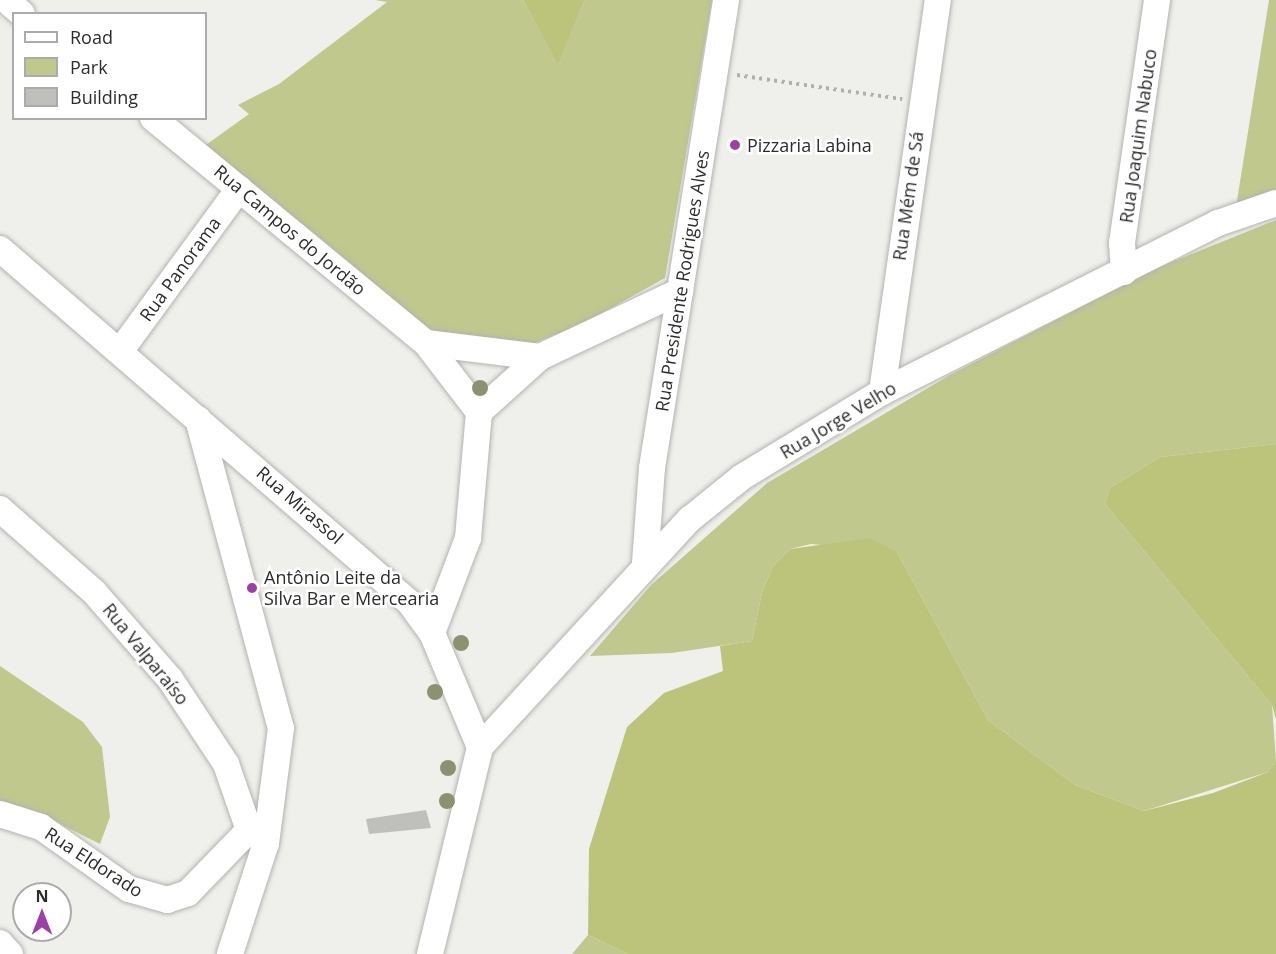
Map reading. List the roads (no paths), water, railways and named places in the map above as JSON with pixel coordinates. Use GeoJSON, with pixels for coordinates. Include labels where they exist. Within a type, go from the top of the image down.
{"type":"FeatureCollection","features":[{"type":"Feature","properties":{"kind":"street"},"geometry":{"type":"LineString","coordinates":[[6,0],[20,12]]}},
{"type":"Feature","properties":{"kind":"street","name":"Rua Presidente Rodrigues Alves"},"geometry":{"type":"LineString","coordinates":[[645,563],[652,468],[726,0]]}},
{"type":"Feature","properties":{"kind":"street","name":"Rua Mém de Sá"},"geometry":{"type":"LineString","coordinates":[[882,392],[921,102],[938,0]]}},
{"type":"Feature","properties":{"kind":"street","name":"Rua Joaquim Nabuco"},"geometry":{"type":"LineString","coordinates":[[1124,272],[1122,243],[1157,0]]}},
{"type":"Feature","properties":{"kind":"street","name":"Rua Campos do Jordão"},"geometry":{"type":"LineString","coordinates":[[155,120],[426,343],[479,412]]}},
{"type":"Feature","properties":{"kind":"street","name":"Rua Panorama"},"geometry":{"type":"LineString","coordinates":[[121,350],[239,189]]}},
{"type":"Feature","properties":{"kind":"street","name":"Rua Jorge Velho"},"geometry":{"type":"LineString","coordinates":[[480,747],[645,563],[742,477],[882,392],[1218,223],[1276,203]]}},
{"type":"Feature","properties":{"kind":"street","name":"Rua Mirassol"},"geometry":{"type":"LineString","coordinates":[[0,249],[121,350],[385,580],[432,633],[480,747]]}},
{"type":"Feature","properties":{"kind":"street"},"geometry":{"type":"LineString","coordinates":[[432,633],[468,538],[479,412],[540,357],[680,291]]}},
{"type":"Feature","properties":{"kind":"street"},"geometry":{"type":"LineString","coordinates":[[426,343],[540,357]]}},
{"type":"Feature","properties":{"kind":"street"},"geometry":{"type":"LineString","coordinates":[[198,419],[281,728],[230,954]]}},
{"type":"Feature","properties":{"kind":"street","name":"Rua Valparaíso"},"geometry":{"type":"LineString","coordinates":[[0,509],[94,592],[170,679],[226,764],[258,836]]}},
{"type":"Feature","properties":{"kind":"street"},"geometry":{"type":"LineString","coordinates":[[430,954],[480,747]]}},
{"type":"Feature","properties":{"kind":"street","name":"Rua Eldorado"},"geometry":{"type":"LineString","coordinates":[[0,813],[41,827],[129,889],[167,900],[188,893],[258,836]]}},
{"type":"Feature","properties":{"kind":"street"},"geometry":{"type":"LineString","coordinates":[[0,943],[10,954]]}},
{"type":"Feature","properties":{"kind":"place","name":"Pizzaria Labina"},"geometry":{"type":"Point","coordinates":[735,145]}},
{"type":"Feature","properties":{"kind":"place","name":"Antônio Leite da Silva Bar e Mercearia"},"geometry":{"type":"Point","coordinates":[252,588]}}]}
